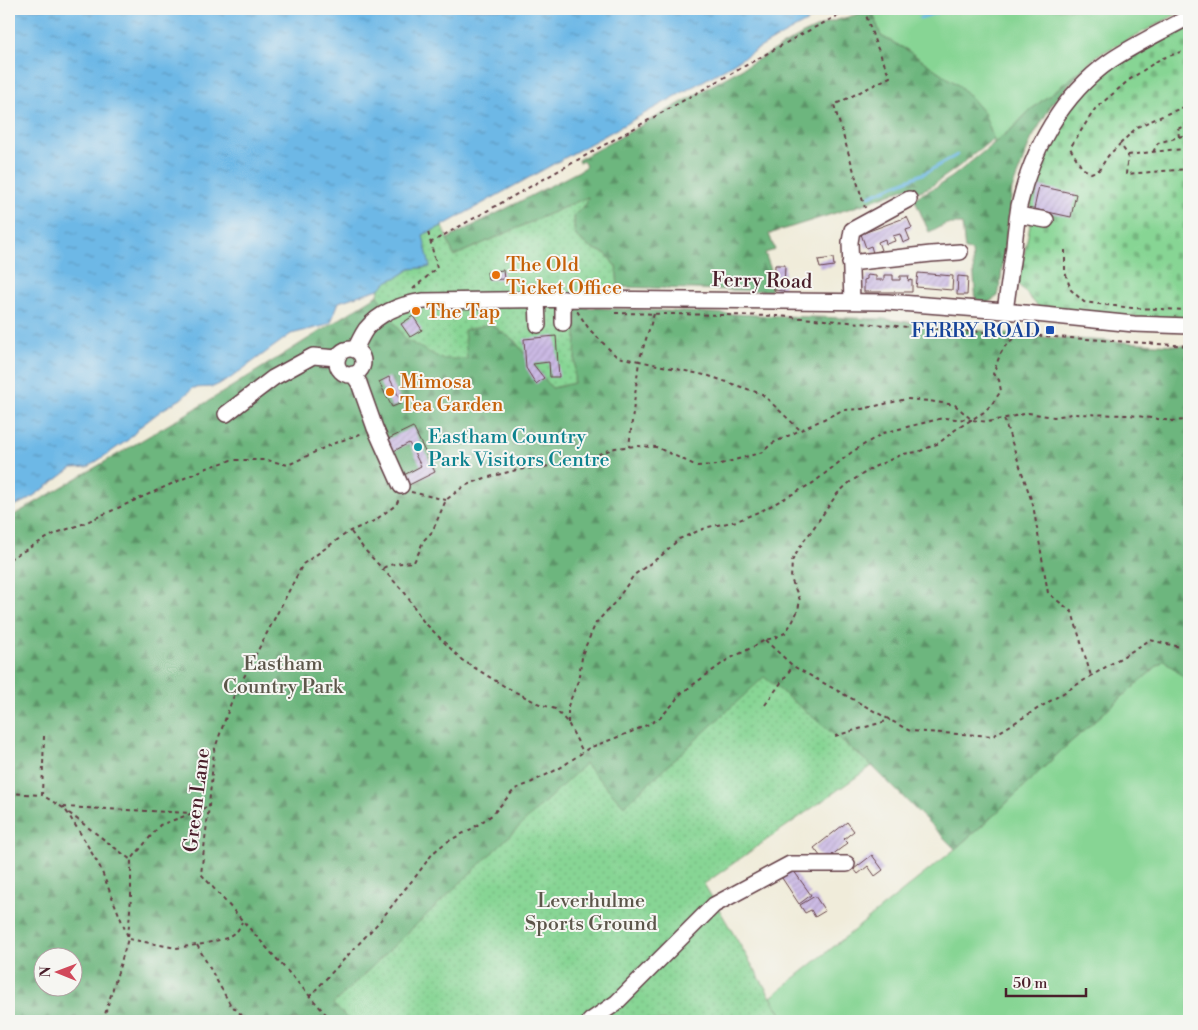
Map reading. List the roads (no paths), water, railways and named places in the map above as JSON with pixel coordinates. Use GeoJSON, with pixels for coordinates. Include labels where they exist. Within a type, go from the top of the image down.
{"type":"FeatureCollection","features":[{"type":"Feature","properties":{"kind":"street"},"geometry":{"type":"LineString","coordinates":[[1005,311],[1018,215],[1024,188],[1030,168],[1051,126],[1066,103],[1087,80],[1133,47],[1189,17]]}},
{"type":"Feature","properties":{"kind":"street"},"geometry":{"type":"LineString","coordinates":[[852,301],[850,242],[852,230],[909,199]]}},
{"type":"Feature","properties":{"kind":"street"},"geometry":{"type":"LineString","coordinates":[[1018,215],[1046,220]]}},
{"type":"Feature","properties":{"kind":"street"},"geometry":{"type":"LineString","coordinates":[[850,263],[960,252]]}},
{"type":"Feature","properties":{"kind":"street"},"geometry":{"type":"LineString","coordinates":[[537,299],[538,326]]}},
{"type":"Feature","properties":{"kind":"street"},"geometry":{"type":"LineString","coordinates":[[562,299],[563,323]]}},
{"type":"Feature","properties":{"kind":"street","name":"Ferry Road"},"geometry":{"type":"LineString","coordinates":[[355,350],[366,330],[376,319],[392,309],[407,303],[424,301],[562,299],[888,302],[1134,324],[1189,326]]}},
{"type":"Feature","properties":{"kind":"street"},"geometry":{"type":"LineString","coordinates":[[355,350],[361,355],[360,370],[353,374],[345,374],[338,366],[337,358],[342,351],[355,350]]}},
{"type":"Feature","properties":{"kind":"street"},"geometry":{"type":"LineString","coordinates":[[226,414],[273,378],[313,356],[337,358]]}},
{"type":"Feature","properties":{"kind":"street"},"geometry":{"type":"LineString","coordinates":[[353,374],[401,486]]}},
{"type":"Feature","properties":{"kind":"street"},"geometry":{"type":"LineString","coordinates":[[590,1021],[616,1003],[714,906],[790,864],[847,864]]}},
{"type":"Feature","properties":{"kind":"water"},"geometry":{"type":"Polygon","coordinates":[[[9,9],[830,9],[423,235],[430,267],[410,269],[388,281],[379,289],[339,302],[331,322],[324,326],[291,334],[228,380],[213,387],[193,388],[181,399],[162,410],[141,426],[128,440],[88,467],[72,468],[26,501],[9,508],[9,9]]]}},
{"type":"Feature","properties":{"kind":"waterway"},"geometry":{"type":"LineString","coordinates":[[920,18],[948,9]]}},
{"type":"Feature","properties":{"kind":"waterway"},"geometry":{"type":"LineString","coordinates":[[869,196],[927,172],[957,155]]}},
{"type":"Feature","properties":{"kind":"place","name":"The Old Ticket Office"},"geometry":{"type":"Point","coordinates":[496,275]}},
{"type":"Feature","properties":{"kind":"place","name":"The Tap"},"geometry":{"type":"Point","coordinates":[416,311]}},
{"type":"Feature","properties":{"kind":"place","name":"FERRY ROAD"},"geometry":{"type":"Point","coordinates":[1050,330]}},
{"type":"Feature","properties":{"kind":"place","name":"Mimosa Tea Garden"},"geometry":{"type":"Point","coordinates":[390,392]}},
{"type":"Feature","properties":{"kind":"place","name":"Eastham Country Park Visitors Centre"},"geometry":{"type":"Point","coordinates":[418,447]}},
{"type":"Feature","properties":{"kind":"park label","name":"Eastham Country Park"},"geometry":{"type":"Point","coordinates":[283,674]}},
{"type":"Feature","properties":{"kind":"park label","name":"Leverhulme Sports Ground"},"geometry":{"type":"Point","coordinates":[591,912]}}]}
